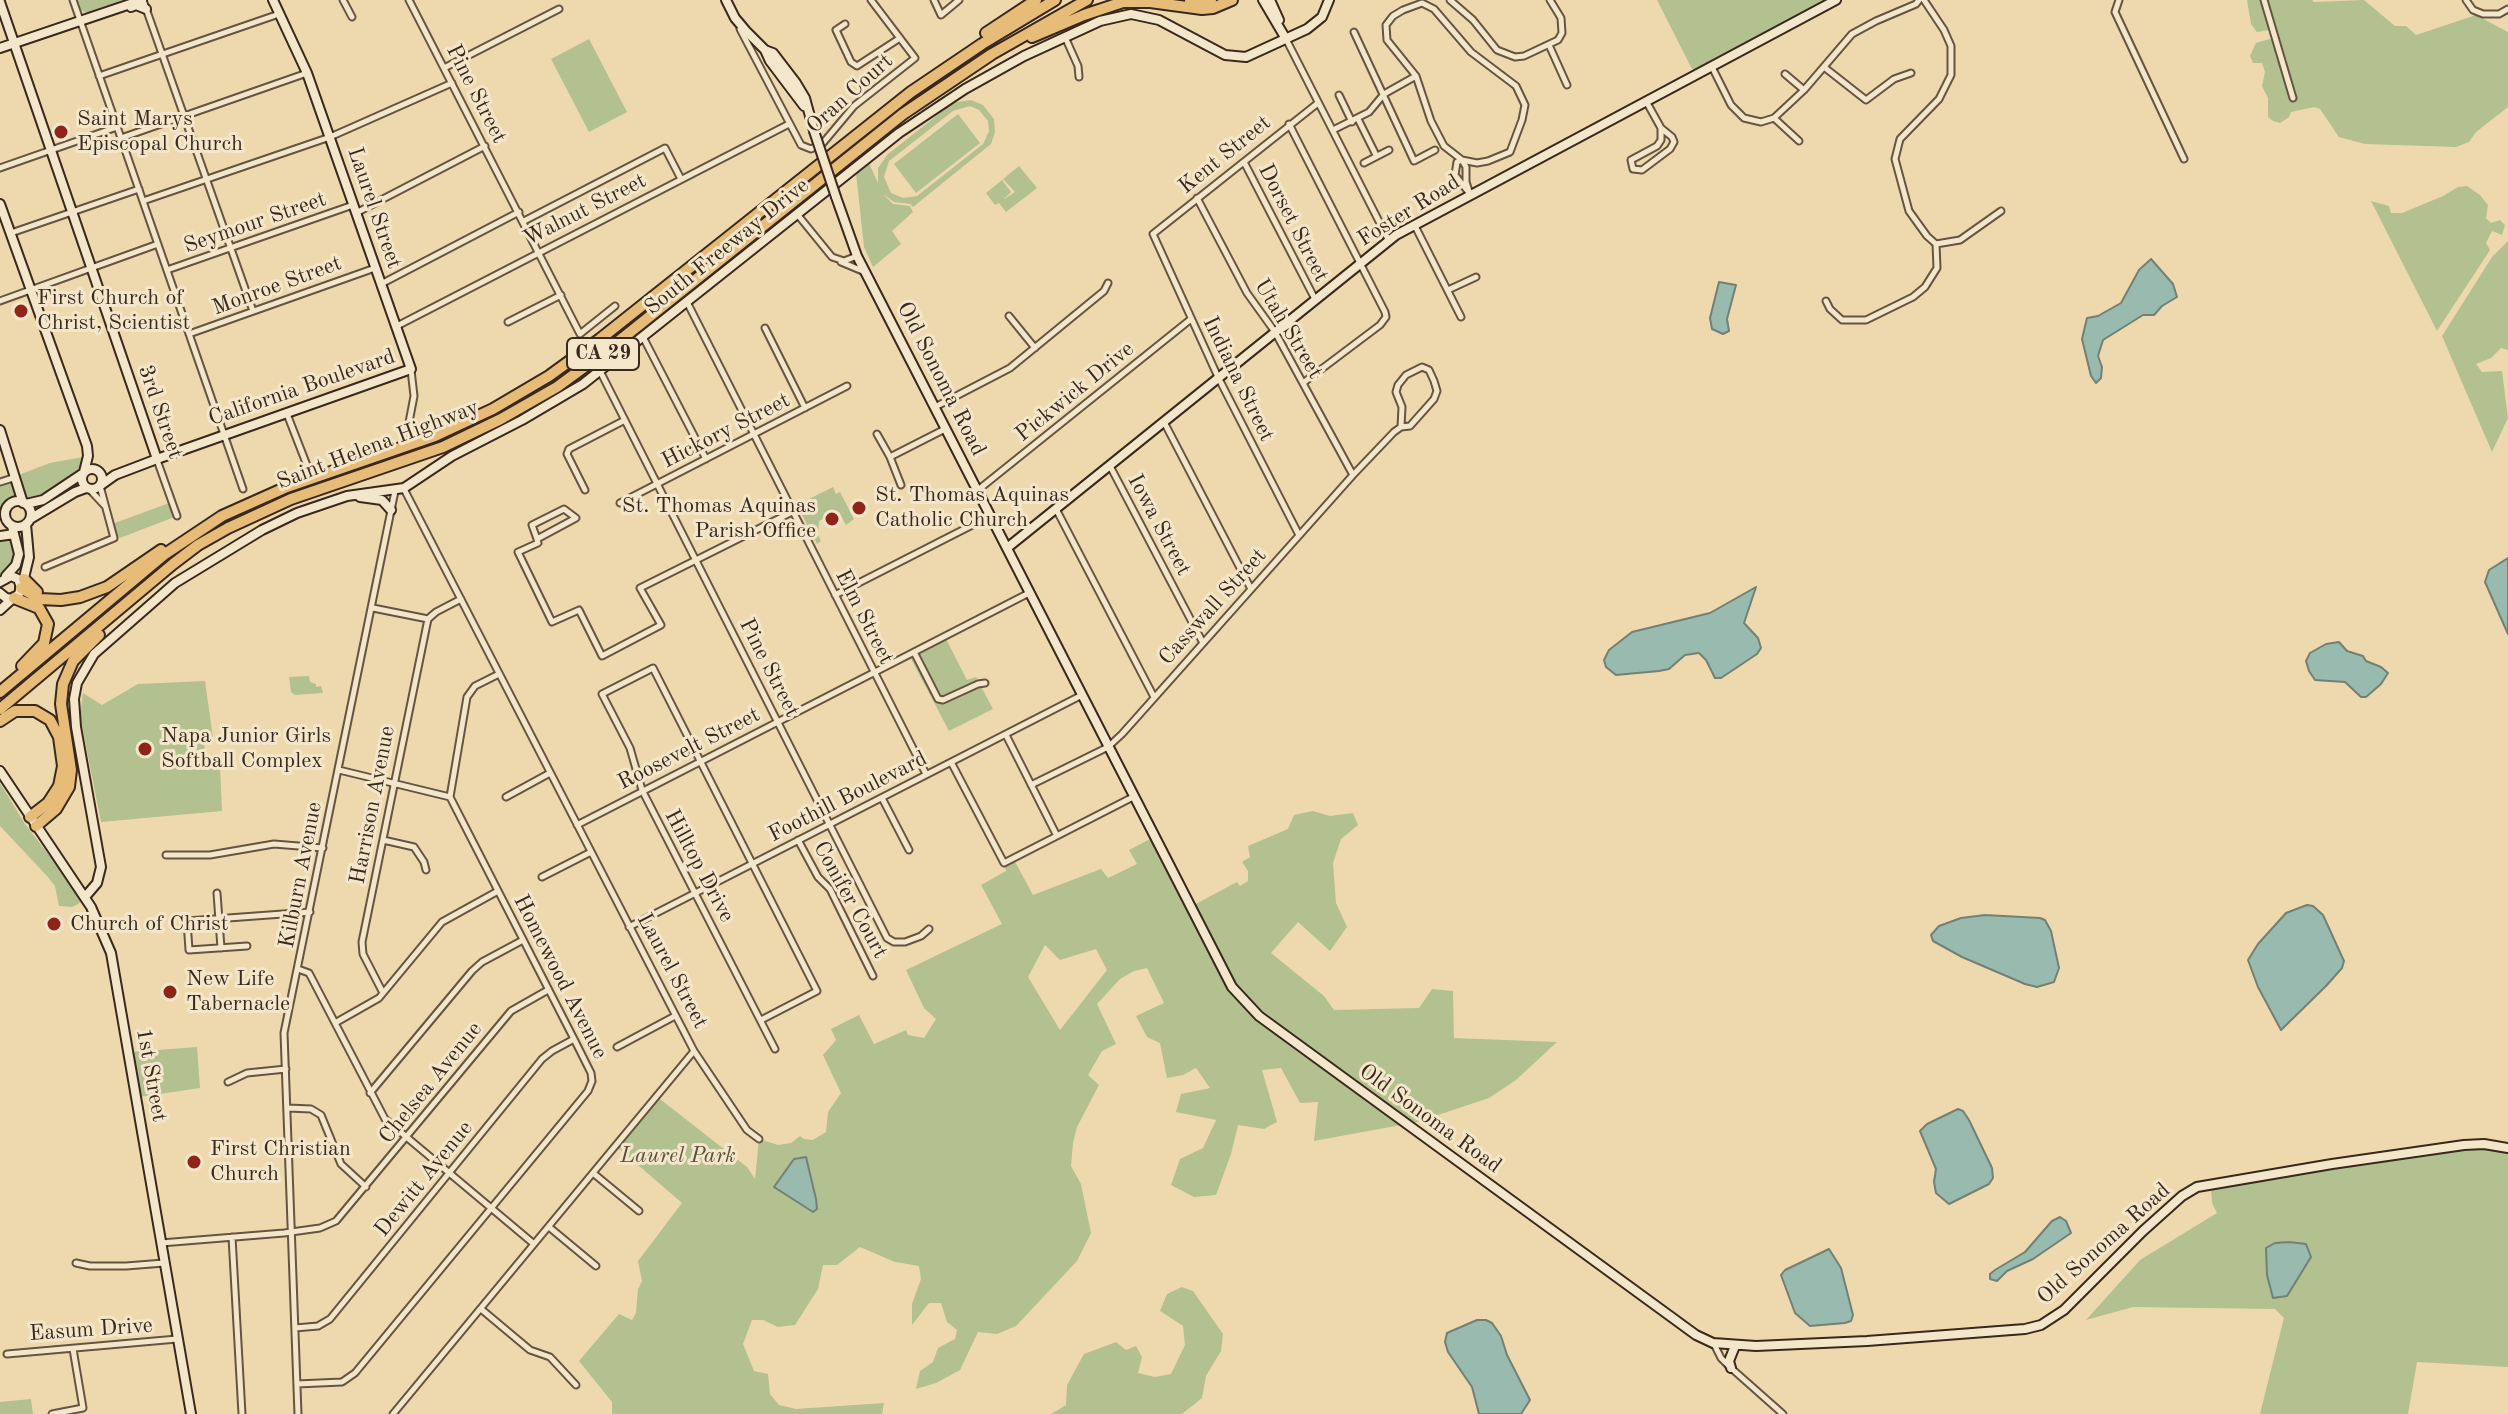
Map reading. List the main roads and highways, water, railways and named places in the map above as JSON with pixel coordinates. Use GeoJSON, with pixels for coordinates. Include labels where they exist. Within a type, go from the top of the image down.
{"type":"FeatureCollection","features":[{"type":"Feature","properties":{"kind":"highway"},"geometry":{"type":"LineString","coordinates":[[929,80],[965,49],[1036,0]]}},
{"type":"Feature","properties":{"kind":"highway","name":"Saint Helena Highway"},"geometry":{"type":"LineString","coordinates":[[0,692],[165,554],[222,516],[254,500],[435,436],[493,409],[540,382],[591,346],[929,80],[1055,0]]}},
{"type":"Feature","properties":{"kind":"highway","name":"Saint Helena Highway"},"geometry":{"type":"LineString","coordinates":[[0,709],[198,545],[259,512],[443,447],[548,392],[609,349],[886,127],[983,60],[1087,0]]}},
{"type":"Feature","properties":{"kind":"highway"},"geometry":{"type":"LineString","coordinates":[[1190,0],[1211,0]]}},
{"type":"Feature","properties":{"kind":"highway"},"geometry":{"type":"LineString","coordinates":[[983,60],[1084,15],[1123,2],[1202,9],[1232,0]]}},
{"type":"Feature","properties":{"kind":"highway"},"geometry":{"type":"LineString","coordinates":[[19,590],[33,589],[49,600],[74,599],[100,591],[211,519],[254,500]]}},
{"type":"Feature","properties":{"kind":"highway"},"geometry":{"type":"LineString","coordinates":[[33,822],[61,803],[71,779],[61,697],[69,666],[173,564]]}},
{"type":"Feature","properties":{"kind":"highway"},"geometry":{"type":"LineString","coordinates":[[0,686],[37,651],[48,633],[42,611],[19,590]]}},
{"type":"Feature","properties":{"kind":"highway"},"geometry":{"type":"LineString","coordinates":[[0,721],[20,710],[35,711],[50,720],[59,737],[63,766],[59,786],[33,822]]}},
{"type":"Feature","properties":{"kind":"main road","name":"Laurel Street"},"geometry":{"type":"LineString","coordinates":[[273,0],[307,73],[411,369]]}},
{"type":"Feature","properties":{"kind":"main road","name":"Old Sonoma Road"},"geometry":{"type":"LineString","coordinates":[[726,0],[735,18],[765,50],[773,53],[796,83],[857,256],[1232,987],[1259,1016],[1683,1327],[1713,1343],[1735,1346],[1867,1341],[2025,1329],[2041,1325],[2064,1310],[2154,1220],[2197,1187],[2450,1147],[2484,1144],[2508,1148]]}},
{"type":"Feature","properties":{"kind":"main road"},"geometry":{"type":"LineString","coordinates":[[1263,0],[1286,39]]}},
{"type":"Feature","properties":{"kind":"main road"},"geometry":{"type":"LineString","coordinates":[[1270,0],[1286,39]]}},
{"type":"Feature","properties":{"kind":"main road","name":"South Freeway Drive"},"geometry":{"type":"LineString","coordinates":[[85,897],[97,883],[101,867],[74,712],[77,683],[87,662],[150,603],[190,572],[280,520],[347,496],[400,490],[452,456],[522,420],[600,371],[899,133],[997,70],[1112,16],[1131,14],[1159,20],[1225,55],[1246,57],[1315,23],[1327,9],[1329,0]]}},
{"type":"Feature","properties":{"kind":"main road","name":"Foster Road"},"geometry":{"type":"LineString","coordinates":[[1007,548],[1389,241],[1470,194],[1836,0]]}},
{"type":"Feature","properties":{"kind":"main road","name":"3rd Street"},"geometry":{"type":"LineString","coordinates":[[0,2],[157,459]]}},
{"type":"Feature","properties":{"kind":"main road"},"geometry":{"type":"LineString","coordinates":[[0,48],[144,3]]}},
{"type":"Feature","properties":{"kind":"main road"},"geometry":{"type":"LineString","coordinates":[[0,204],[87,446],[82,483],[88,489]]}},
{"type":"Feature","properties":{"kind":"main road","name":"California Boulevard"},"geometry":{"type":"LineString","coordinates":[[100,485],[115,475],[157,459],[411,369]]}},
{"type":"Feature","properties":{"kind":"main road"},"geometry":{"type":"LineString","coordinates":[[0,430],[13,467],[13,478],[30,511],[29,557],[19,590],[0,610]]}},
{"type":"Feature","properties":{"kind":"main road"},"geometry":{"type":"LineString","coordinates":[[2,580],[18,560],[12,528],[2,516],[11,503],[43,500],[94,469],[115,475]]}},
{"type":"Feature","properties":{"kind":"main road"},"geometry":{"type":"LineString","coordinates":[[0,529],[21,527],[75,492],[100,485],[100,472]]}},
{"type":"Feature","properties":{"kind":"main road"},"geometry":{"type":"LineString","coordinates":[[347,496],[382,500],[391,510]]}},
{"type":"Feature","properties":{"kind":"main road"},"geometry":{"type":"LineString","coordinates":[[0,536],[12,528]]}},
{"type":"Feature","properties":{"kind":"main road"},"geometry":{"type":"LineString","coordinates":[[2,580],[15,577],[19,590]]}},
{"type":"Feature","properties":{"kind":"main road"},"geometry":{"type":"LineString","coordinates":[[0,593],[6,598],[19,590]]}},
{"type":"Feature","properties":{"kind":"main road","name":"1st Street"},"geometry":{"type":"LineString","coordinates":[[0,771],[85,897],[111,953],[191,1414]]}},
{"type":"Feature","properties":{"kind":"main road"},"geometry":{"type":"LineString","coordinates":[[1731,1368],[1729,1361],[1735,1346]]}},
{"type":"Feature","properties":{"kind":"water"},"geometry":{"type":"Polygon","coordinates":[[[2151,259],[2173,284],[2177,297],[2154,315],[2143,315],[2103,340],[2098,356],[2102,367],[2101,378],[2096,383],[2091,376],[2082,339],[2087,318],[2098,316],[2121,303],[2139,270],[2151,259]]]}},
{"type":"Feature","properties":{"kind":"water"},"geometry":{"type":"Polygon","coordinates":[[[1719,282],[1736,285],[1727,319],[1729,331],[1723,334],[1712,329],[1710,318],[1719,282]]]}},
{"type":"Feature","properties":{"kind":"water"},"geometry":{"type":"Polygon","coordinates":[[[2508,558],[2508,634],[2485,582],[2489,570],[2508,558]]]}},
{"type":"Feature","properties":{"kind":"water"},"geometry":{"type":"Polygon","coordinates":[[[1756,587],[1744,623],[1758,638],[1761,648],[1721,678],[1715,678],[1699,653],[1685,655],[1669,669],[1659,671],[1616,675],[1606,667],[1604,660],[1609,650],[1632,632],[1710,613],[1756,587]]]}},
{"type":"Feature","properties":{"kind":"water"},"geometry":{"type":"Polygon","coordinates":[[[2339,642],[2347,651],[2363,656],[2366,661],[2388,673],[2366,697],[2361,697],[2345,682],[2315,680],[2309,671],[2306,661],[2310,653],[2326,644],[2339,642]]]}},
{"type":"Feature","properties":{"kind":"water"},"geometry":{"type":"Polygon","coordinates":[[[2307,905],[2323,915],[2344,961],[2342,968],[2326,986],[2281,1030],[2258,987],[2248,960],[2286,913],[2307,905]]]}},
{"type":"Feature","properties":{"kind":"water"},"geometry":{"type":"Polygon","coordinates":[[[1985,915],[2045,920],[2051,931],[2059,968],[2054,982],[2037,987],[2025,984],[1933,941],[1931,935],[1939,926],[1961,918],[1985,915]]]}},
{"type":"Feature","properties":{"kind":"water"},"geometry":{"type":"Polygon","coordinates":[[[1958,1109],[1969,1120],[1992,1168],[1993,1178],[1989,1184],[1949,1204],[1936,1193],[1936,1169],[1920,1131],[1927,1124],[1958,1109]]]}},
{"type":"Feature","properties":{"kind":"water"},"geometry":{"type":"Polygon","coordinates":[[[806,1157],[816,1199],[817,1209],[813,1212],[774,1187],[794,1159],[806,1157]]]}},
{"type":"Feature","properties":{"kind":"water"},"geometry":{"type":"Polygon","coordinates":[[[2060,1217],[2066,1221],[2071,1233],[2033,1259],[2007,1271],[1997,1281],[1990,1279],[1990,1274],[2025,1252],[2052,1221],[2060,1217]]]}},
{"type":"Feature","properties":{"kind":"water"},"geometry":{"type":"Polygon","coordinates":[[[2275,1243],[2306,1244],[2311,1257],[2287,1296],[2273,1298],[2267,1275],[2266,1248],[2275,1243]]]}},
{"type":"Feature","properties":{"kind":"water"},"geometry":{"type":"Polygon","coordinates":[[[1829,1249],[1841,1268],[1853,1315],[1851,1321],[1845,1323],[1810,1326],[1795,1313],[1781,1275],[1785,1270],[1829,1249]]]}},
{"type":"Feature","properties":{"kind":"water"},"geometry":{"type":"Polygon","coordinates":[[[1477,1320],[1492,1323],[1501,1336],[1530,1400],[1521,1414],[1479,1414],[1472,1387],[1448,1352],[1445,1342],[1447,1333],[1477,1320]]]}},
{"type":"Feature","properties":{"kind":"place","name":"Saint Marys Episcopal Church"},"geometry":{"type":"Point","coordinates":[61,132]}},
{"type":"Feature","properties":{"kind":"place","name":"First Church of Christ, Scientist"},"geometry":{"type":"Point","coordinates":[21,311]}},
{"type":"Feature","properties":{"kind":"place","name":"St. Thomas Aquinas Catholic Church"},"geometry":{"type":"Point","coordinates":[859,508]}},
{"type":"Feature","properties":{"kind":"place","name":"St. Thomas Aquinas Parish Office"},"geometry":{"type":"Point","coordinates":[832,519]}},
{"type":"Feature","properties":{"kind":"place","name":"Napa Junior Girls Softball Complex"},"geometry":{"type":"Point","coordinates":[145,749]}},
{"type":"Feature","properties":{"kind":"place","name":"Church of Christ"},"geometry":{"type":"Point","coordinates":[54,924]}},
{"type":"Feature","properties":{"kind":"place","name":"New Life Tabernacle"},"geometry":{"type":"Point","coordinates":[170,992]}},
{"type":"Feature","properties":{"kind":"place","name":"First Christian Church"},"geometry":{"type":"Point","coordinates":[194,1162]}},
{"type":"Feature","properties":{"kind":"park label","name":"Laurel Park"},"geometry":{"type":"Point","coordinates":[678,1156]}}]}
